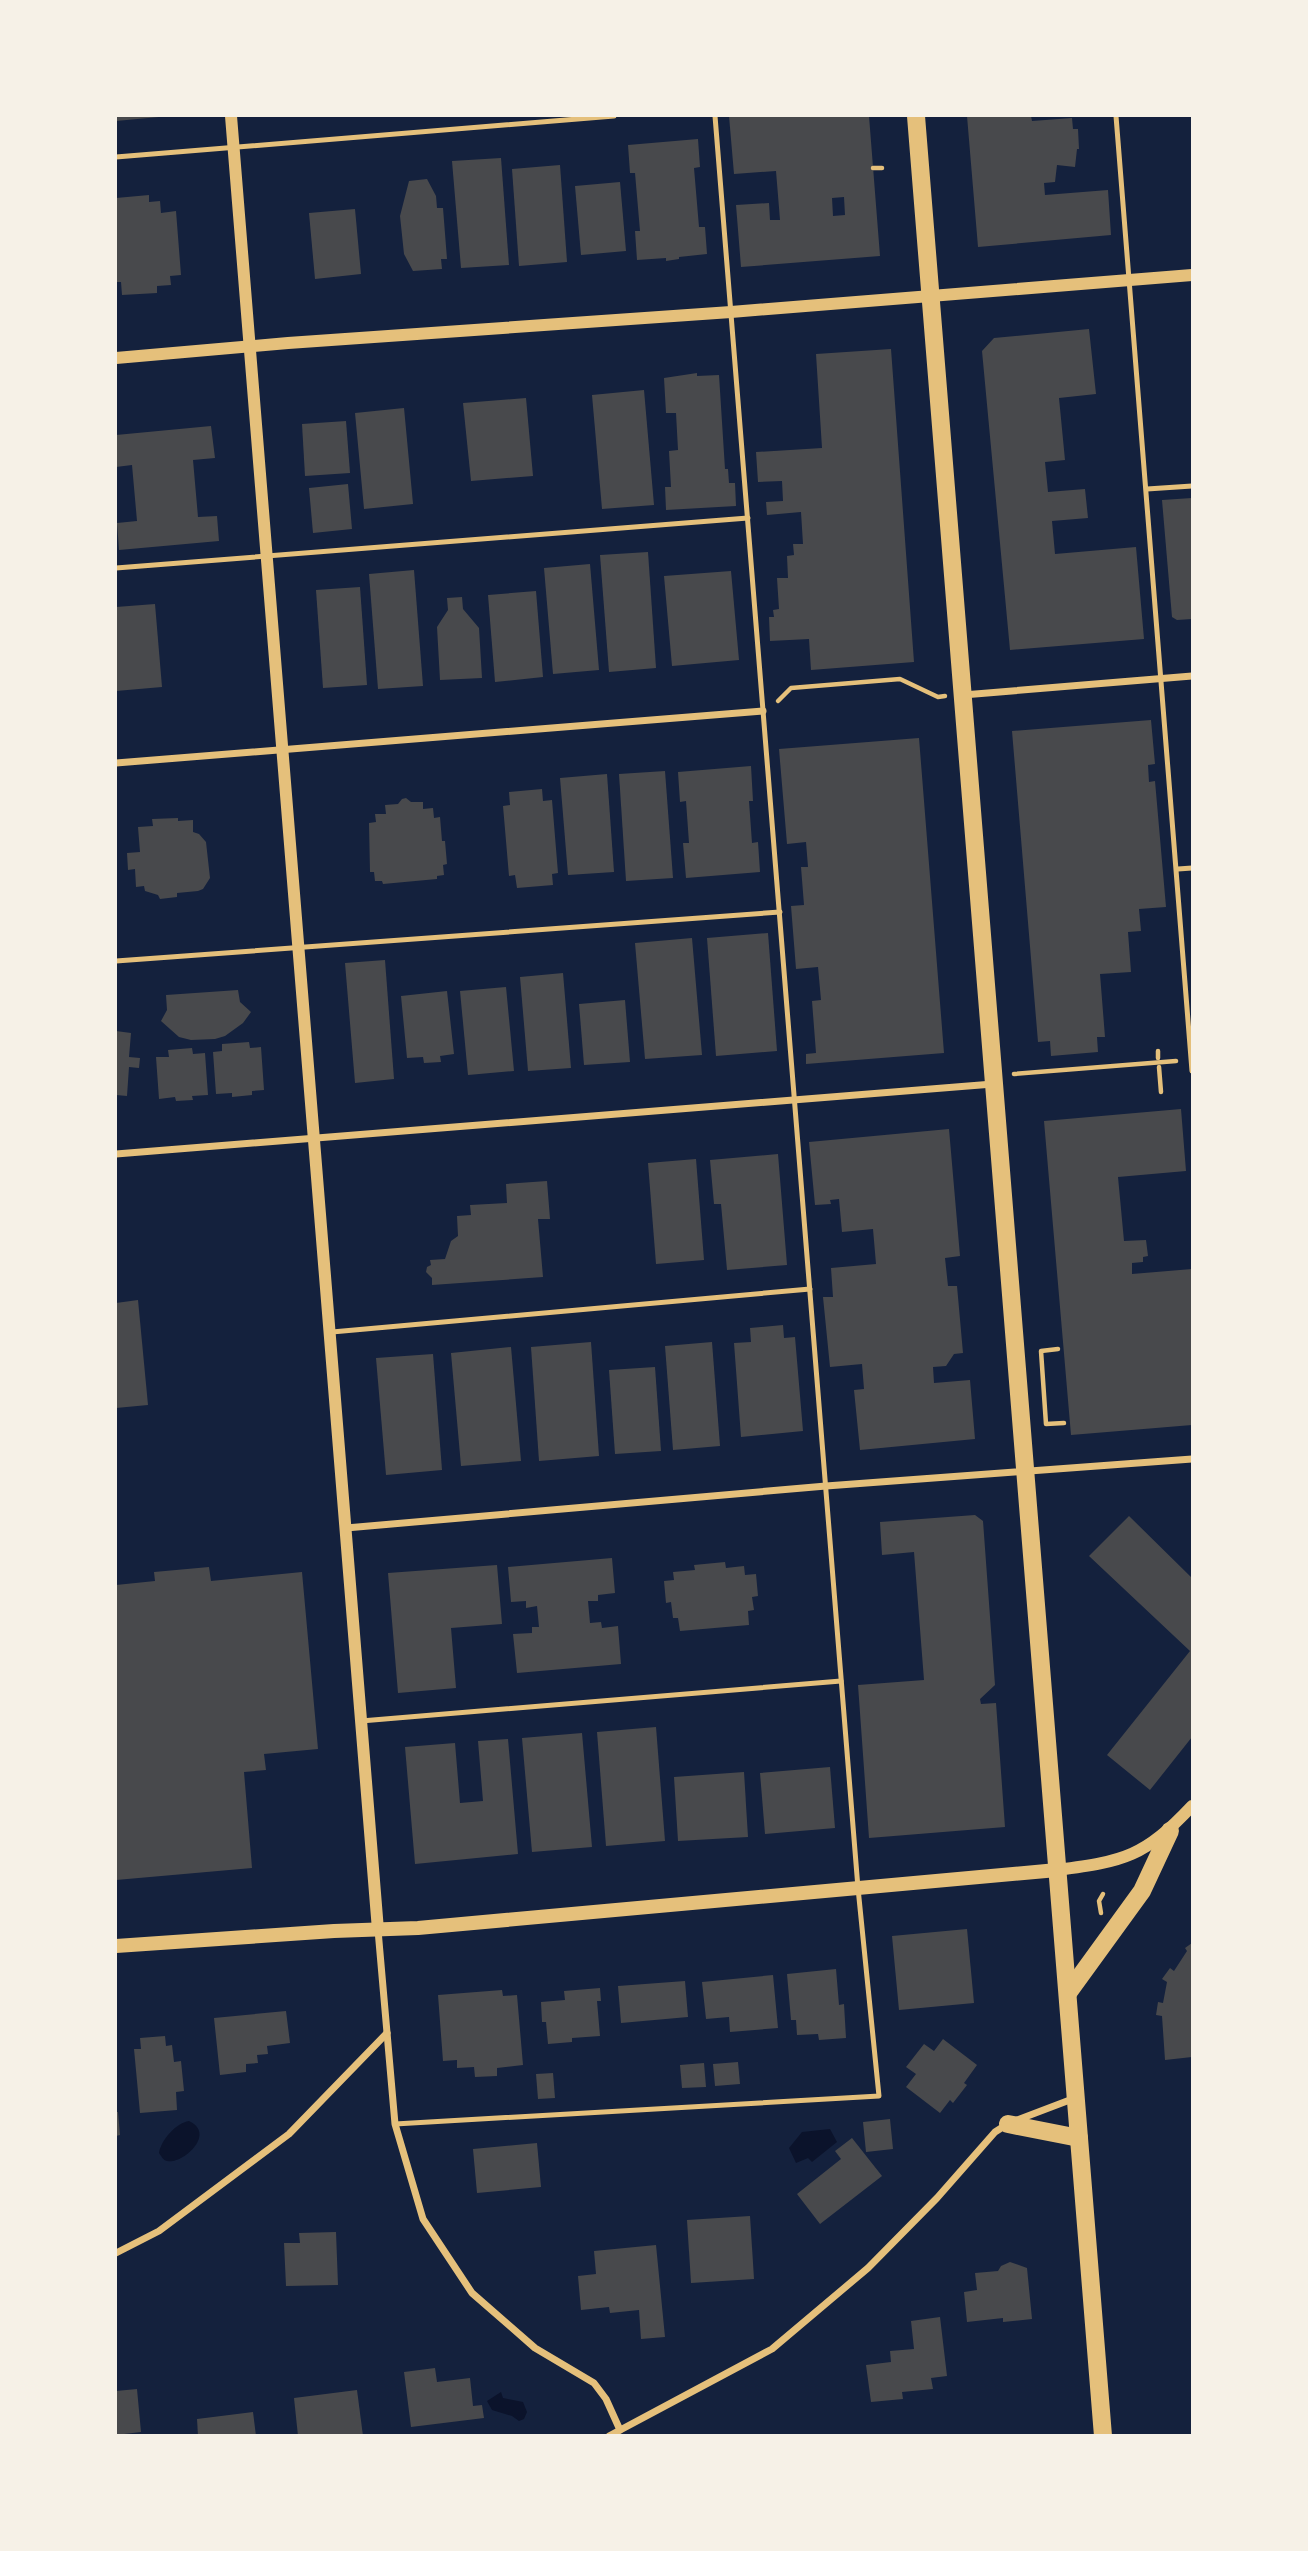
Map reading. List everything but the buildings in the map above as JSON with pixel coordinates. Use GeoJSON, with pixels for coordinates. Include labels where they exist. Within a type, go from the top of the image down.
{"type":"FeatureCollection","features":[{"type":"Feature","properties":{"kind":"highway"},"geometry":{"type":"LineString","coordinates":[[916,116],[1102,2435]]}},
{"type":"Feature","properties":{"kind":"highway"},"geometry":{"type":"LineString","coordinates":[[1068,1993],[1142,1891],[1170,1831]]}},
{"type":"Feature","properties":{"kind":"highway"},"geometry":{"type":"LineString","coordinates":[[1008,2124],[1079,2138]]}},
{"type":"Feature","properties":{"kind":"main road"},"geometry":{"type":"LineString","coordinates":[[116,1946],[432,1927],[1057,1870]]}},
{"type":"Feature","properties":{"kind":"street"},"geometry":{"type":"LineString","coordinates":[[231,116],[395,2124],[423,2219],[472,2293],[536,2348],[594,2383],[606,2399],[620,2431]]}},
{"type":"Feature","properties":{"kind":"street"},"geometry":{"type":"LineString","coordinates":[[116,358],[249,346],[731,313],[1192,275]]}},
{"type":"Feature","properties":{"kind":"street"},"geometry":{"type":"LineString","coordinates":[[963,695],[1192,677]]}},
{"type":"Feature","properties":{"kind":"street"},"geometry":{"type":"LineString","coordinates":[[116,763],[763,711]]}},
{"type":"Feature","properties":{"kind":"street"},"geometry":{"type":"LineString","coordinates":[[116,1154],[994,1084]]}},
{"type":"Feature","properties":{"kind":"street"},"geometry":{"type":"LineString","coordinates":[[346,1528],[826,1486],[1192,1459]]}},
{"type":"Feature","properties":{"kind":"street"},"geometry":{"type":"LineString","coordinates":[[1057,1870],[1101,1864],[1151,1846],[1170,1831],[1192,1806]]}},
{"type":"Feature","properties":{"kind":"street"},"geometry":{"type":"LineString","coordinates":[[116,2253],[159,2231],[289,2134],[387,2033]]}},
{"type":"Feature","properties":{"kind":"street"},"geometry":{"type":"LineString","coordinates":[[609,2435],[772,2349],[869,2268],[937,2198],[995,2132],[1008,2124],[1075,2098]]}},
{"type":"Feature","properties":{"kind":"lane"},"geometry":{"type":"LineString","coordinates":[[116,158],[614,116]]}},
{"type":"Feature","properties":{"kind":"lane"},"geometry":{"type":"LineString","coordinates":[[395,2124],[878,2096],[858,1888],[715,116]]}},
{"type":"Feature","properties":{"kind":"lane"},"geometry":{"type":"LineString","coordinates":[[1116,116],[1192,1069]]}},
{"type":"Feature","properties":{"kind":"lane"},"geometry":{"type":"LineString","coordinates":[[1147,489],[1192,486]]}},
{"type":"Feature","properties":{"kind":"lane"},"geometry":{"type":"LineString","coordinates":[[116,568],[748,518]]}},
{"type":"Feature","properties":{"kind":"lane"},"geometry":{"type":"LineString","coordinates":[[1178,869],[1192,868]]}},
{"type":"Feature","properties":{"kind":"lane"},"geometry":{"type":"LineString","coordinates":[[116,961],[780,912]]}},
{"type":"Feature","properties":{"kind":"lane"},"geometry":{"type":"LineString","coordinates":[[330,1332],[810,1289]]}},
{"type":"Feature","properties":{"kind":"lane"},"geometry":{"type":"LineString","coordinates":[[361,1721],[841,1681]]}},
{"type":"Feature","properties":{"kind":"path"},"geometry":{"type":"LineString","coordinates":[[873,168],[882,168]]}},
{"type":"Feature","properties":{"kind":"path"},"geometry":{"type":"LineString","coordinates":[[763,711],[768,710],[791,688],[832,684],[900,679],[938,697],[963,695]]}},
{"type":"Feature","properties":{"kind":"path"},"geometry":{"type":"LineString","coordinates":[[1157,1051],[1158,1058]]}},
{"type":"Feature","properties":{"kind":"path"},"geometry":{"type":"LineString","coordinates":[[1016,1074],[1181,1060],[1192,1069]]}},
{"type":"Feature","properties":{"kind":"path"},"geometry":{"type":"LineString","coordinates":[[1159,1067],[1161,1092]]}},
{"type":"Feature","properties":{"kind":"path"},"geometry":{"type":"LineString","coordinates":[[1058,1349],[1041,1351],[1046,1424],[1064,1423]]}},
{"type":"Feature","properties":{"kind":"water"},"geometry":{"type":"Polygon","coordinates":[[[189,2121],[197,2127],[199,2133],[194,2147],[181,2158],[164,2160],[159,2153],[163,2143],[174,2129],[189,2121]]]}},
{"type":"Feature","properties":{"kind":"water"},"geometry":{"type":"Polygon","coordinates":[[[830,2129],[837,2142],[812,2162],[808,2158],[796,2163],[789,2148],[802,2132],[830,2129]]]}},
{"type":"Feature","properties":{"kind":"water"},"geometry":{"type":"Polygon","coordinates":[[[501,2392],[503,2398],[523,2402],[527,2412],[524,2419],[519,2421],[492,2410],[487,2401],[501,2392]]]}}]}
